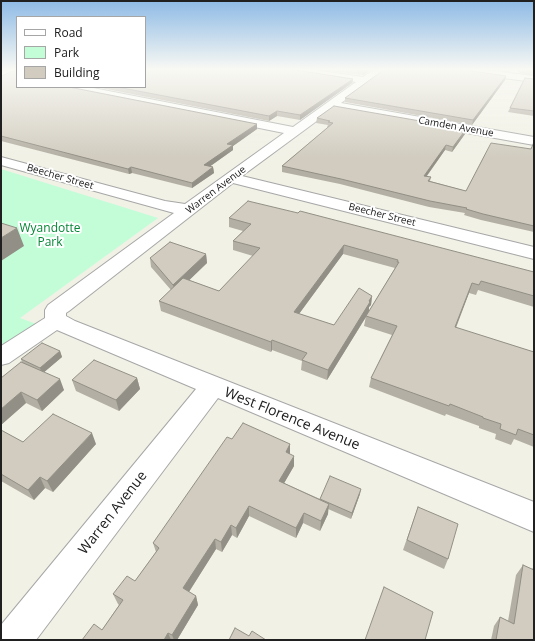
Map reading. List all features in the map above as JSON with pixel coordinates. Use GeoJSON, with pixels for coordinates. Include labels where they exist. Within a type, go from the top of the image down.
{"type":"FeatureCollection","features":[{"type":"Feature","properties":{"kind":"street"},"geometry":{"type":"LineString","coordinates":[[132,99],[295,131]]}},
{"type":"Feature","properties":{"kind":"street","name":"Warren Avenue"},"geometry":{"type":"LineString","coordinates":[[1,357],[56,318],[56,310],[61,306],[230,178],[338,99]]}},
{"type":"Feature","properties":{"kind":"street","name":"Camden Avenue"},"geometry":{"type":"LineString","coordinates":[[330,105],[534,141]]}},
{"type":"Feature","properties":{"kind":"street","name":"Beecher Street"},"geometry":{"type":"LineString","coordinates":[[1,161],[164,206],[189,210]]}},
{"type":"Feature","properties":{"kind":"street","name":"Beecher Street"},"geometry":{"type":"LineString","coordinates":[[230,178],[534,253]]}},
{"type":"Feature","properties":{"kind":"street","name":"West Florence Avenue"},"geometry":{"type":"LineString","coordinates":[[56,318],[67,326],[534,517]]}},
{"type":"Feature","properties":{"kind":"street","name":"Warren Avenue"},"geometry":{"type":"LineString","coordinates":[[13,640],[214,386]]}},
{"type":"Feature","properties":{"kind":"green space","name":"Wyandotte Park"},"geometry":{"type":"Polygon","coordinates":[[[1,169],[158,218],[20,318],[39,325],[1,353],[1,169]]]}},
{"type":"Feature","properties":{"kind":"building"},"geometry":{"type":"Polygon","coordinates":[[[1,99],[130,99],[257,124],[227,144],[233,145],[204,165],[213,167],[192,183],[131,167],[128,169],[1,136],[1,99]]]}},
{"type":"Feature","properties":{"kind":"building"},"geometry":{"type":"Polygon","coordinates":[[[179,99],[324,99],[300,115],[277,111],[269,116],[179,99]]]}},
{"type":"Feature","properties":{"kind":"building"},"geometry":{"type":"Polygon","coordinates":[[[350,99],[489,99],[473,120],[350,99]]]}},
{"type":"Feature","properties":{"kind":"building"},"geometry":{"type":"Polygon","coordinates":[[[515,99],[534,99],[534,111],[510,108],[515,99]]]}},
{"type":"Feature","properties":{"kind":"building"},"geometry":{"type":"Polygon","coordinates":[[[334,106],[466,129],[453,147],[446,145],[424,176],[431,177],[428,181],[466,191],[491,143],[531,149],[534,142],[534,226],[483,214],[466,209],[467,208],[430,201],[282,166],[333,123],[317,118],[334,106]]]}},
{"type":"Feature","properties":{"kind":"building"},"geometry":{"type":"Polygon","coordinates":[[[248,201],[298,213],[300,211],[534,272],[534,296],[481,281],[479,285],[472,283],[455,327],[534,352],[534,435],[518,429],[516,435],[500,429],[501,424],[450,404],[449,406],[371,378],[397,326],[366,316],[399,262],[397,262],[398,260],[344,245],[294,312],[334,325],[359,288],[372,296],[369,301],[370,302],[328,370],[302,360],[307,353],[272,340],[271,342],[159,301],[183,278],[219,291],[260,248],[233,241],[251,224],[229,218],[248,201]]]}},
{"type":"Feature","properties":{"kind":"building"},"geometry":{"type":"Polygon","coordinates":[[[1,223],[17,228],[1,238],[1,223]]]}},
{"type":"Feature","properties":{"kind":"building"},"geometry":{"type":"Polygon","coordinates":[[[170,242],[206,254],[173,285],[150,258],[170,242]]]}},
{"type":"Feature","properties":{"kind":"building"},"geometry":{"type":"Polygon","coordinates":[[[42,343],[60,351],[40,368],[21,359],[42,343]]]}},
{"type":"Feature","properties":{"kind":"building"},"geometry":{"type":"Polygon","coordinates":[[[94,360],[137,378],[116,400],[72,380],[94,360]]]}},
{"type":"Feature","properties":{"kind":"building"},"geometry":{"type":"Polygon","coordinates":[[[21,362],[60,379],[37,400],[21,392],[1,409],[1,378],[21,362]]]}},
{"type":"Feature","properties":{"kind":"building"},"geometry":{"type":"Polygon","coordinates":[[[53,414],[92,433],[47,481],[40,477],[28,490],[1,474],[1,430],[23,442],[53,414]]]}},
{"type":"Feature","properties":{"kind":"building"},"geometry":{"type":"Polygon","coordinates":[[[243,423],[290,444],[286,452],[294,456],[279,481],[329,504],[321,521],[304,513],[296,528],[249,506],[236,528],[231,525],[221,542],[215,539],[183,588],[196,596],[172,635],[168,633],[164,640],[82,640],[94,624],[102,630],[123,600],[113,594],[127,576],[135,581],[159,548],[153,543],[227,437],[232,439],[243,423]]]}},
{"type":"Feature","properties":{"kind":"building"},"geometry":{"type":"Polygon","coordinates":[[[330,476],[361,489],[352,513],[320,499],[330,476]]]}},
{"type":"Feature","properties":{"kind":"building"},"geometry":{"type":"Polygon","coordinates":[[[418,507],[458,524],[448,559],[407,540],[418,507]]]}},
{"type":"Feature","properties":{"kind":"building"},"geometry":{"type":"Polygon","coordinates":[[[523,565],[534,570],[534,640],[496,640],[500,617],[514,624],[523,565]]]}},
{"type":"Feature","properties":{"kind":"building"},"geometry":{"type":"Polygon","coordinates":[[[384,587],[433,612],[425,640],[365,640],[384,587]]]}},
{"type":"Feature","properties":{"kind":"building"},"geometry":{"type":"Polygon","coordinates":[[[235,628],[249,636],[252,631],[266,640],[229,640],[235,628]]]}}]}
